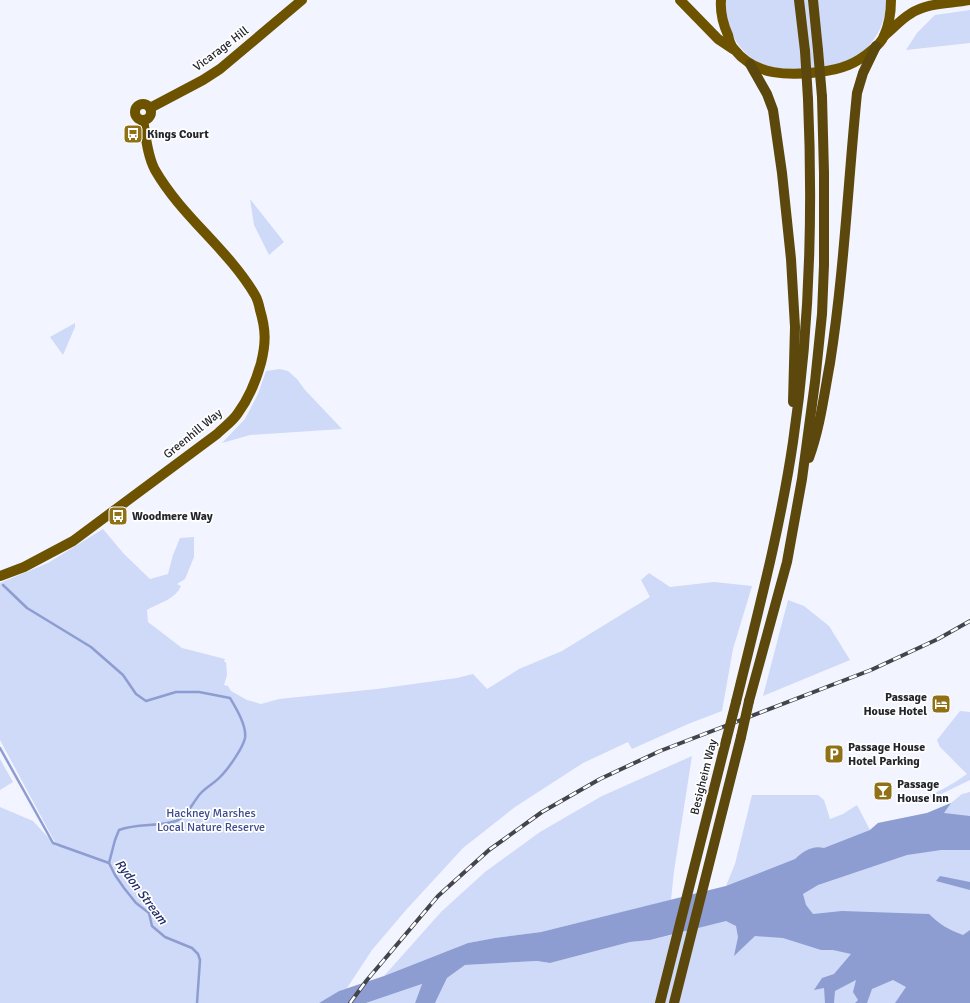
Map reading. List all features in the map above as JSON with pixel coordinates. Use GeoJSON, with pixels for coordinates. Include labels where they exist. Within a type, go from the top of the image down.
{"type":"FeatureCollection","features":[{"type":"Feature","properties":{"kind":"highway"},"geometry":{"type":"LineString","coordinates":[[793,442],[805,345],[810,271],[808,99],[805,52],[799,0]]}},
{"type":"Feature","properties":{"kind":"highway"},"geometry":{"type":"LineString","coordinates":[[674,1003],[750,701],[779,596],[787,562],[802,479],[815,382],[824,265],[822,97],[813,0]]}},
{"type":"Feature","properties":{"kind":"highway"},"geometry":{"type":"LineString","coordinates":[[802,479],[816,439],[834,335],[845,242],[857,93],[876,46]]}},
{"type":"Feature","properties":{"kind":"highway"},"geometry":{"type":"LineString","coordinates":[[750,64],[767,94],[773,110],[787,215],[793,277],[795,327],[792,396],[793,442]]}},
{"type":"Feature","properties":{"kind":"highway","name":"Besigheim Way"},"geometry":{"type":"LineString","coordinates":[[660,1003],[764,591],[793,442]]}},
{"type":"Feature","properties":{"kind":"main road","name":"Vicarage Hill"},"geometry":{"type":"LineString","coordinates":[[143,120],[136,116],[136,107],[144,104],[150,108],[203,80],[220,69],[302,0]]}},
{"type":"Feature","properties":{"kind":"main road"},"geometry":{"type":"LineString","coordinates":[[680,0],[718,39],[733,49],[750,64],[775,73],[798,75],[827,71],[850,65],[862,59],[902,20],[919,9],[939,4],[970,0]]}},
{"type":"Feature","properties":{"kind":"main road"},"geometry":{"type":"LineString","coordinates":[[721,0],[721,11],[724,26],[733,49]]}},
{"type":"Feature","properties":{"kind":"main road"},"geometry":{"type":"LineString","coordinates":[[884,36],[890,15],[891,0]]}},
{"type":"Feature","properties":{"kind":"main road","name":"Greenhill Way"},"geometry":{"type":"LineString","coordinates":[[0,576],[24,567],[74,541],[217,434],[238,414],[250,394],[257,378],[266,339],[264,324],[256,297],[233,264],[173,196],[155,169],[149,151],[143,120]]}},
{"type":"Feature","properties":{"kind":"green space"},"geometry":{"type":"Polygon","coordinates":[[[726,0],[886,0],[883,22],[879,32],[873,41],[857,56],[833,66],[792,70],[769,67],[759,63],[742,49],[731,31],[726,11],[726,0]]]}},
{"type":"Feature","properties":{"kind":"green space"},"geometry":{"type":"Polygon","coordinates":[[[970,10],[970,43],[906,50],[917,33],[935,15],[970,10]]]}},
{"type":"Feature","properties":{"kind":"green space"},"geometry":{"type":"Polygon","coordinates":[[[250,199],[284,242],[269,255],[254,225],[250,199]]]}},
{"type":"Feature","properties":{"kind":"green space"},"geometry":{"type":"Polygon","coordinates":[[[75,323],[75,327],[63,355],[50,337],[75,323]]]}},
{"type":"Feature","properties":{"kind":"green space"},"geometry":{"type":"Polygon","coordinates":[[[280,369],[288,371],[297,379],[305,390],[342,429],[250,435],[222,443],[245,419],[258,394],[266,371],[280,369]]]}},
{"type":"Feature","properties":{"kind":"green space","name":"Hackney Marshes Local Nature Reserve"},"geometry":{"type":"Polygon","coordinates":[[[103,529],[124,554],[150,579],[168,574],[173,555],[180,538],[194,537],[194,557],[185,579],[177,584],[181,586],[175,595],[147,610],[148,622],[182,648],[225,659],[224,662],[226,662],[227,675],[224,685],[228,686],[231,691],[247,700],[261,704],[279,699],[377,689],[457,678],[473,674],[487,689],[519,669],[562,651],[650,597],[641,580],[649,573],[670,587],[714,582],[752,586],[733,649],[722,711],[688,724],[632,749],[628,742],[583,763],[515,807],[463,848],[406,910],[372,950],[347,988],[319,1003],[0,1003],[0,807],[33,821],[58,848],[0,740],[0,583],[48,563],[103,529]]]}},
{"type":"Feature","properties":{"kind":"green space"},"geometry":{"type":"Polygon","coordinates":[[[788,600],[804,606],[829,626],[850,660],[763,696],[788,600]]]}},
{"type":"Feature","properties":{"kind":"green space"},"geometry":{"type":"Polygon","coordinates":[[[960,711],[970,712],[970,780],[929,800],[925,797],[947,787],[967,774],[940,747],[937,740],[960,711]]]}},
{"type":"Feature","properties":{"kind":"green space"},"geometry":{"type":"Polygon","coordinates":[[[692,756],[674,871],[671,900],[541,932],[468,943],[384,976],[441,912],[485,872],[540,832],[602,796],[692,756]]]}},
{"type":"Feature","properties":{"kind":"green space"},"geometry":{"type":"Polygon","coordinates":[[[0,759],[13,782],[0,790],[0,759]]]}},
{"type":"Feature","properties":{"kind":"green space"},"geometry":{"type":"Polygon","coordinates":[[[970,792],[970,1003],[435,1003],[447,978],[465,965],[537,961],[550,963],[630,942],[650,940],[685,932],[693,894],[726,886],[735,864],[752,795],[818,795],[824,800],[830,819],[843,814],[857,805],[870,830],[878,823],[927,813],[951,803],[962,794],[970,792]]]}},
{"type":"Feature","properties":{"kind":"green space"},"geometry":{"type":"Polygon","coordinates":[[[422,984],[415,1003],[366,1003],[422,984]]]}},
{"type":"Feature","properties":{"kind":"water"},"geometry":{"type":"Polygon","coordinates":[[[951,803],[944,813],[970,816],[970,850],[941,850],[907,855],[818,885],[803,894],[806,905],[813,914],[842,911],[929,914],[940,924],[963,935],[970,930],[970,1003],[895,1003],[906,987],[893,980],[872,989],[867,1003],[855,1003],[858,1000],[853,992],[856,980],[835,991],[834,1003],[825,1003],[824,988],[814,990],[822,978],[834,974],[851,954],[833,950],[821,950],[783,938],[755,936],[734,956],[738,937],[736,926],[726,921],[650,940],[630,942],[550,963],[537,961],[465,965],[447,978],[435,1003],[415,1003],[422,984],[366,1003],[319,1003],[339,991],[384,976],[468,943],[541,932],[726,886],[795,859],[808,849],[816,847],[824,848],[870,830],[878,823],[927,813],[951,803]]]}},
{"type":"Feature","properties":{"kind":"water"},"geometry":{"type":"Polygon","coordinates":[[[940,876],[970,882],[970,890],[936,881],[940,876]]]}},
{"type":"Feature","properties":{"kind":"waterway"},"geometry":{"type":"LineString","coordinates":[[3,585],[27,608],[91,647],[123,675],[136,694],[146,701],[176,692],[199,692],[230,698],[243,723],[245,738],[235,758],[219,778],[200,794],[190,809],[176,821],[162,824],[133,826],[119,830],[109,863]]}},
{"type":"Feature","properties":{"kind":"waterway","name":"Rydon Stream"},"geometry":{"type":"LineString","coordinates":[[0,748],[53,843],[109,863],[124,888],[136,903],[149,913],[152,926],[165,937],[192,948],[198,954],[200,960],[197,1003]]}},
{"type":"Feature","properties":{"kind":"railway"},"geometry":{"type":"LineString","coordinates":[[350,1003],[367,980],[438,896],[489,850],[542,812],[600,779],[660,751],[871,670],[938,639],[970,621]]}},
{"type":"Feature","properties":{"kind":"place","name":"Kings Court"},"geometry":{"type":"Point","coordinates":[133,134]}},
{"type":"Feature","properties":{"kind":"place","name":"Woodmere Way"},"geometry":{"type":"Point","coordinates":[118,516]}},
{"type":"Feature","properties":{"kind":"place","name":"Passage House Hotel"},"geometry":{"type":"Point","coordinates":[941,704]}},
{"type":"Feature","properties":{"kind":"place","name":"Passage House Hotel Parking"},"geometry":{"type":"Point","coordinates":[834,754]}},
{"type":"Feature","properties":{"kind":"place","name":"Passage House Inn"},"geometry":{"type":"Point","coordinates":[883,791]}}]}
